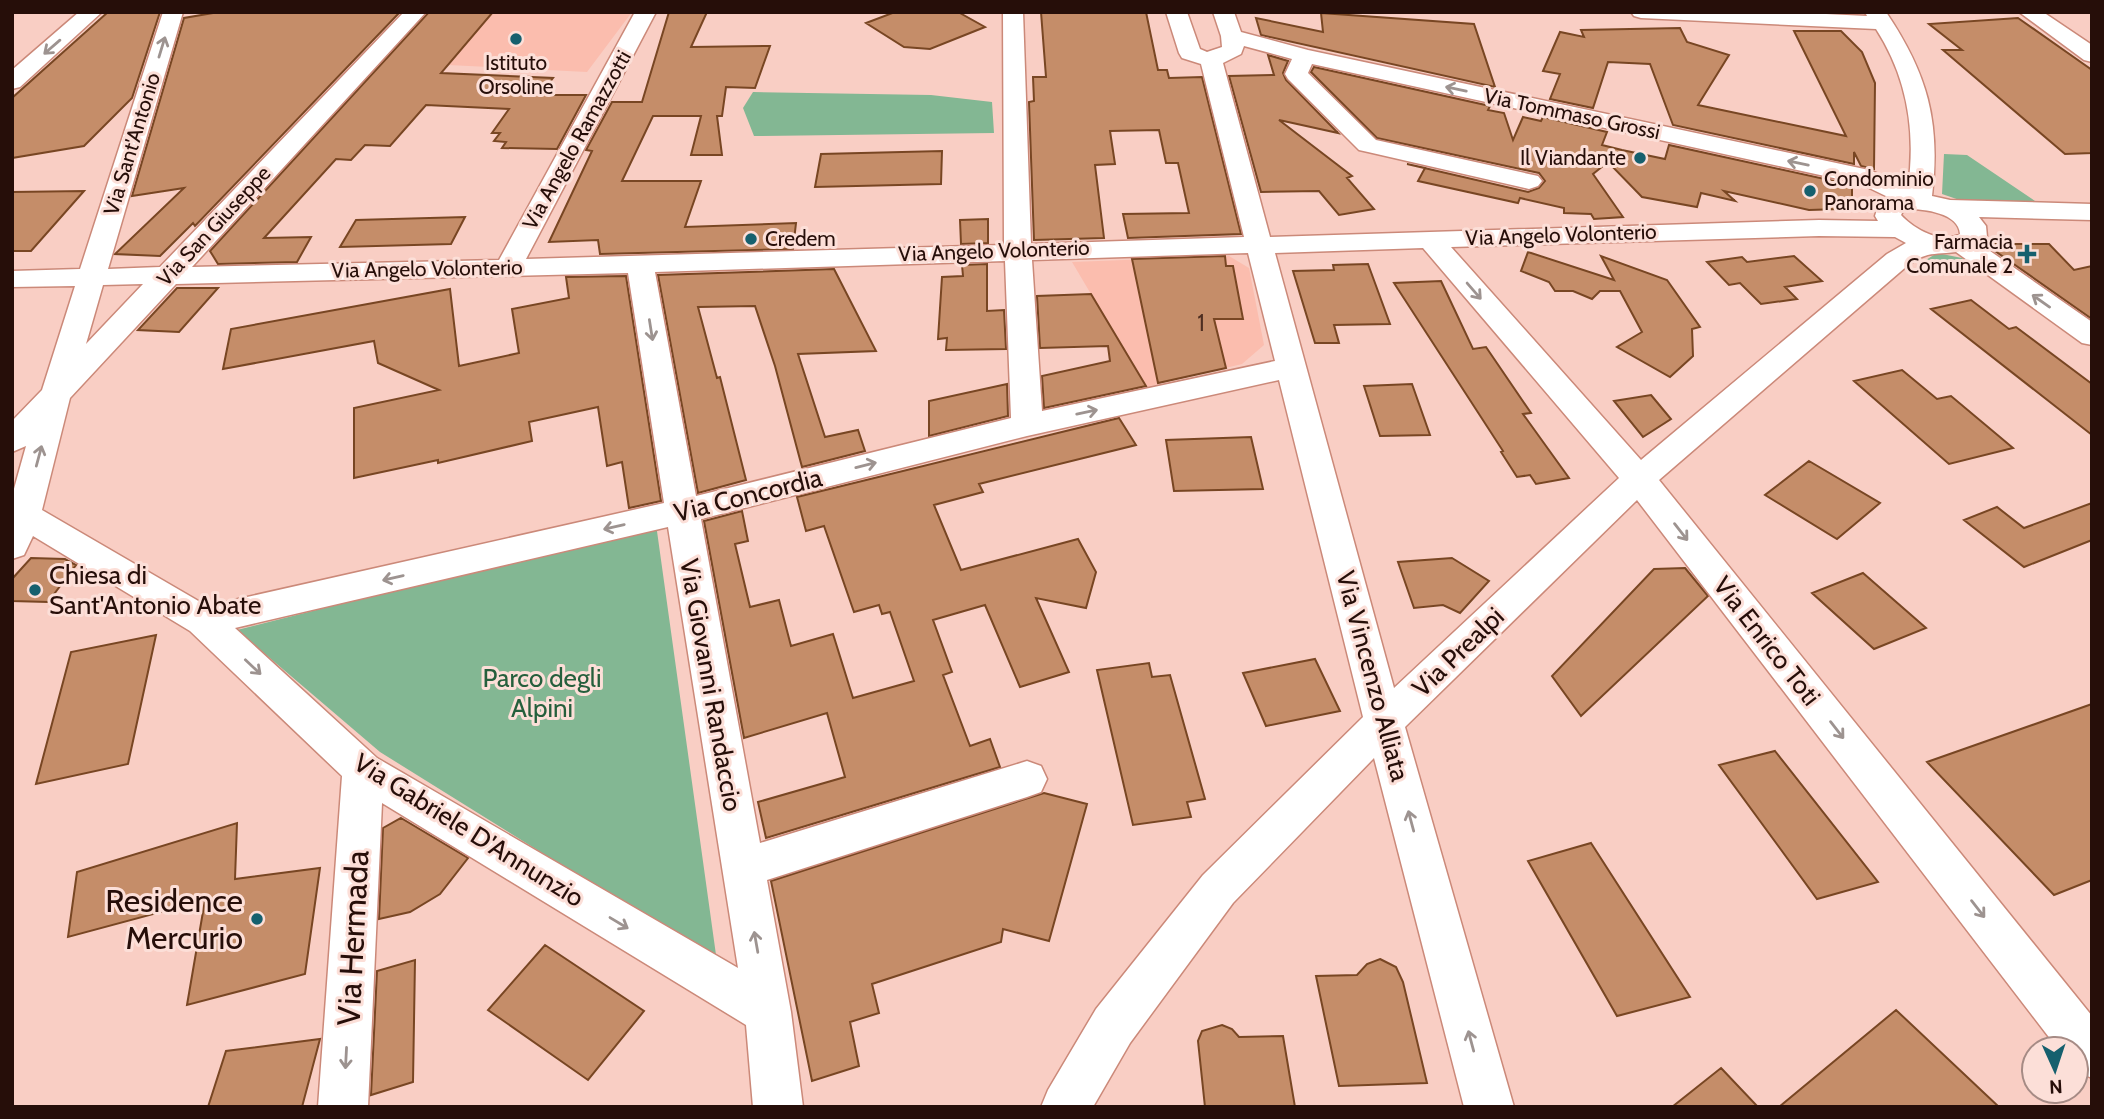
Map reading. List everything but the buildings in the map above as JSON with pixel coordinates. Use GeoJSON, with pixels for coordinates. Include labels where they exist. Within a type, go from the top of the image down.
{"type":"FeatureCollection","features":[{"type":"Feature","properties":{"kind":"street"},"geometry":{"type":"LineString","coordinates":[[12,82],[92,12]]}},
{"type":"Feature","properties":{"kind":"street","name":"Via Sant'Antonio"},"geometry":{"type":"LineString","coordinates":[[16,525],[173,12]]}},
{"type":"Feature","properties":{"kind":"street","name":"Via San Giuseppe"},"geometry":{"type":"LineString","coordinates":[[12,440],[416,12]]}},
{"type":"Feature","properties":{"kind":"street","name":"Via Angelo Ramazzotti"},"geometry":{"type":"LineString","coordinates":[[508,268],[646,12]]}},
{"type":"Feature","properties":{"kind":"street"},"geometry":{"type":"LineString","coordinates":[[1013,12],[1018,250],[1027,425]]}},
{"type":"Feature","properties":{"kind":"street"},"geometry":{"type":"LineString","coordinates":[[1175,12],[1190,53],[1211,60],[1226,55],[1233,49],[1232,36],[1223,12]]}},
{"type":"Feature","properties":{"kind":"street"},"geometry":{"type":"LineString","coordinates":[[1641,12],[1879,18],[1909,67],[1923,111],[1924,168],[1908,225]]}},
{"type":"Feature","properties":{"kind":"street"},"geometry":{"type":"LineString","coordinates":[[2029,12],[2092,55]]}},
{"type":"Feature","properties":{"kind":"street","name":"Via Tommaso Grossi"},"geometry":{"type":"LineString","coordinates":[[1232,36],[1305,56],[1869,178],[1899,192],[1908,225]]}},
{"type":"Feature","properties":{"kind":"street"},"geometry":{"type":"LineString","coordinates":[[1305,56],[1296,74],[1368,145],[1529,181]]}},
{"type":"Feature","properties":{"kind":"street","name":"Via Vincenzo Alliata"},"geometry":{"type":"LineString","coordinates":[[1211,60],[1384,722],[1489,1107]]}},
{"type":"Feature","properties":{"kind":"street"},"geometry":{"type":"LineString","coordinates":[[1908,225],[1948,208],[2092,212]]}},
{"type":"Feature","properties":{"kind":"street"},"geometry":{"type":"LineString","coordinates":[[1948,208],[1967,220],[1968,238]]}},
{"type":"Feature","properties":{"kind":"street"},"geometry":{"type":"LineString","coordinates":[[1908,225],[1968,238],[2092,336]]}},
{"type":"Feature","properties":{"kind":"street","name":"Via Angelo Volonterio"},"geometry":{"type":"LineString","coordinates":[[12,279],[508,268],[1018,250],[1908,225]]}},
{"type":"Feature","properties":{"kind":"street","name":"Via Prealpi"},"geometry":{"type":"LineString","coordinates":[[1065,1107],[1112,1026],[1217,889],[1384,722],[1908,225]]}},
{"type":"Feature","properties":{"kind":"street"},"geometry":{"type":"LineString","coordinates":[[1968,238],[2003,228],[2092,229]]}},
{"type":"Feature","properties":{"kind":"street","name":"Via Enrico Toti"},"geometry":{"type":"LineString","coordinates":[[1429,239],[1639,479],[2092,1054]]}},
{"type":"Feature","properties":{"kind":"street","name":"Via Giovanni Randaccio"},"geometry":{"type":"LineString","coordinates":[[640,263],[768,1012],[778,1107]]}},
{"type":"Feature","properties":{"kind":"street","name":"Via Concordia"},"geometry":{"type":"LineString","coordinates":[[203,621],[681,512],[1027,425],[1293,367]]}},
{"type":"Feature","properties":{"kind":"street","name":"Via Gabriele D'Annunzio"},"geometry":{"type":"LineString","coordinates":[[16,525],[203,621],[363,770],[768,1012]]}},
{"type":"Feature","properties":{"kind":"street","name":"Via Hermada"},"geometry":{"type":"LineString","coordinates":[[343,1107],[363,770]]}},
{"type":"Feature","properties":{"kind":"street"},"geometry":{"type":"LineString","coordinates":[[743,869],[1027,779]]}},
{"type":"Feature","properties":{"kind":"shaded area","name":"Istituto Orsoline"},"geometry":{"type":"Polygon","coordinates":[[[443,12],[632,12],[587,72],[448,65],[443,12]]]}},
{"type":"Feature","properties":{"kind":"shaded area"},"geometry":{"type":"Polygon","coordinates":[[[1229,256],[1249,268],[1264,345],[1242,364],[1146,387],[1072,262],[1229,256]]]}},
{"type":"Feature","properties":{"kind":"green space"},"geometry":{"type":"Polygon","coordinates":[[[753,92],[931,95],[992,102],[994,133],[754,136],[743,108],[753,92]]]}},
{"type":"Feature","properties":{"kind":"green space"},"geometry":{"type":"Polygon","coordinates":[[[1944,154],[1967,155],[2047,209],[1977,206],[1942,194],[1944,154]]]}},
{"type":"Feature","properties":{"kind":"green space"},"geometry":{"type":"Polygon","coordinates":[[[1937,253],[1962,258],[1982,271],[1959,276],[1918,265],[1937,253]]]}},
{"type":"Feature","properties":{"kind":"green space","name":"Parco degli Alpini"},"geometry":{"type":"Polygon","coordinates":[[[656,524],[717,962],[380,752],[237,630],[656,524]]]}},
{"type":"Feature","properties":{"kind":"place","name":"Istituto Orsoline"},"geometry":{"type":"Point","coordinates":[516,39]}},
{"type":"Feature","properties":{"kind":"place","name":"Il Viandante"},"geometry":{"type":"Point","coordinates":[1640,158]}},
{"type":"Feature","properties":{"kind":"place","name":"Condominio Panorama"},"geometry":{"type":"Point","coordinates":[1810,191]}},
{"type":"Feature","properties":{"kind":"place","name":"Credem"},"geometry":{"type":"Point","coordinates":[751,239]}},
{"type":"Feature","properties":{"kind":"place","name":"Farmacia Comunale 2"},"geometry":{"type":"Point","coordinates":[2027,254]}},
{"type":"Feature","properties":{"kind":"place","name":"Chiesa di Sant'Antonio Abate"},"geometry":{"type":"Point","coordinates":[35,590]}},
{"type":"Feature","properties":{"kind":"place","name":"Residence Mercurio"},"geometry":{"type":"Point","coordinates":[257,919]}}]}
